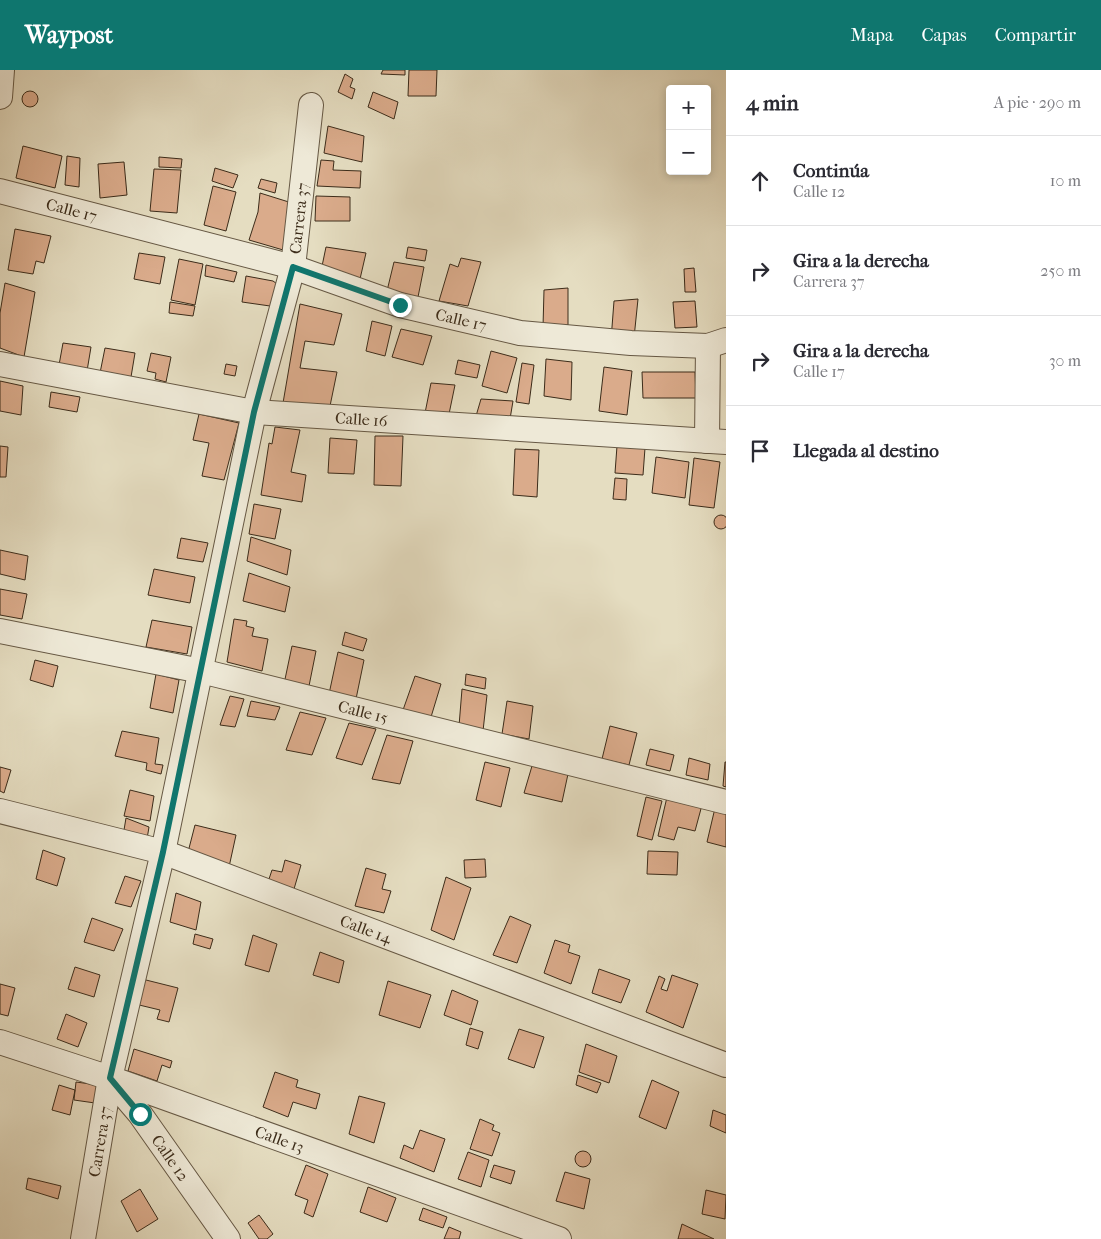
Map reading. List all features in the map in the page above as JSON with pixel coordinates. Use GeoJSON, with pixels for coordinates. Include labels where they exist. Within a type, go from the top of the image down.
{"type":"FeatureCollection","features":[{"type":"Feature","properties":{"kind":"street"},"geometry":{"type":"LineString","coordinates":[[0,97],[2,70]]}},
{"type":"Feature","properties":{"kind":"street","name":"Carrera 37"},"geometry":{"type":"LineString","coordinates":[[83,1239],[110,1078],[163,852],[254,412],[293,267],[311,104]]}},
{"type":"Feature","properties":{"kind":"street","name":"Calle 17"},"geometry":{"type":"LineString","coordinates":[[0,191],[293,267],[400,305],[520,333],[631,343],[717,343]]}},
{"type":"Feature","properties":{"kind":"street"},"geometry":{"type":"LineString","coordinates":[[717,343],[717,441]]}},
{"type":"Feature","properties":{"kind":"street","name":"Calle 16"},"geometry":{"type":"LineString","coordinates":[[0,364],[254,412],[717,441]]}},
{"type":"Feature","properties":{"kind":"street","name":"Calle 15"},"geometry":{"type":"LineString","coordinates":[[0,631],[201,671],[726,802]]}},
{"type":"Feature","properties":{"kind":"street","name":"Calle 14"},"geometry":{"type":"LineString","coordinates":[[0,811],[163,852],[726,1065]]}},
{"type":"Feature","properties":{"kind":"street","name":"Calle 13"},"geometry":{"type":"LineString","coordinates":[[0,1042],[110,1078],[558,1239]]}},
{"type":"Feature","properties":{"kind":"street","name":"Calle 12"},"geometry":{"type":"LineString","coordinates":[[110,1078],[140,1114],[228,1239]]}},
{"type":"Feature","properties":{"kind":"building"},"geometry":{"type":"Polygon","coordinates":[[[383,70],[405,70],[405,75],[381,74],[383,70]]]}},
{"type":"Feature","properties":{"kind":"building"},"geometry":{"type":"Polygon","coordinates":[[[409,70],[437,70],[436,96],[408,96],[409,70]]]}},
{"type":"Feature","properties":{"kind":"building"},"geometry":{"type":"Polygon","coordinates":[[[345,74],[353,79],[350,87],[355,89],[352,99],[338,92],[345,74]]]}},
{"type":"Feature","properties":{"kind":"building"},"geometry":{"type":"Polygon","coordinates":[[[27,91],[33,91],[38,96],[36,105],[27,107],[22,102],[22,96],[27,91]]]}},
{"type":"Feature","properties":{"kind":"building"},"geometry":{"type":"Polygon","coordinates":[[[373,92],[398,102],[394,119],[368,107],[373,92]]]}},
{"type":"Feature","properties":{"kind":"building"},"geometry":{"type":"Polygon","coordinates":[[[328,126],[364,136],[362,162],[324,153],[328,126]]]}},
{"type":"Feature","properties":{"kind":"building"},"geometry":{"type":"Polygon","coordinates":[[[23,146],[62,156],[55,188],[16,178],[23,146]]]}},
{"type":"Feature","properties":{"kind":"building"},"geometry":{"type":"Polygon","coordinates":[[[67,156],[80,158],[79,187],[65,185],[67,156]]]}},
{"type":"Feature","properties":{"kind":"building"},"geometry":{"type":"Polygon","coordinates":[[[159,157],[182,159],[181,168],[159,167],[159,157]]]}},
{"type":"Feature","properties":{"kind":"building"},"geometry":{"type":"Polygon","coordinates":[[[321,160],[334,161],[333,170],[361,171],[360,188],[317,186],[321,160]]]}},
{"type":"Feature","properties":{"kind":"building"},"geometry":{"type":"Polygon","coordinates":[[[124,162],[127,195],[100,198],[98,164],[124,162]]]}},
{"type":"Feature","properties":{"kind":"building"},"geometry":{"type":"Polygon","coordinates":[[[215,168],[238,175],[233,188],[212,181],[215,168]]]}},
{"type":"Feature","properties":{"kind":"building"},"geometry":{"type":"Polygon","coordinates":[[[154,169],[181,170],[177,213],[150,211],[154,169]]]}},
{"type":"Feature","properties":{"kind":"building"},"geometry":{"type":"Polygon","coordinates":[[[261,179],[277,183],[275,193],[258,188],[261,179]]]}},
{"type":"Feature","properties":{"kind":"building"},"geometry":{"type":"Polygon","coordinates":[[[213,186],[236,192],[226,231],[204,225],[213,186]]]}},
{"type":"Feature","properties":{"kind":"building"},"geometry":{"type":"Polygon","coordinates":[[[260,193],[292,203],[290,252],[249,240],[258,212],[260,193]]]}},
{"type":"Feature","properties":{"kind":"building"},"geometry":{"type":"Polygon","coordinates":[[[316,196],[350,197],[350,221],[315,221],[316,196]]]}},
{"type":"Feature","properties":{"kind":"building"},"geometry":{"type":"Polygon","coordinates":[[[15,229],[51,236],[44,263],[36,261],[33,274],[8,270],[15,229]]]}},
{"type":"Feature","properties":{"kind":"building"},"geometry":{"type":"Polygon","coordinates":[[[326,247],[366,253],[360,279],[321,271],[326,247]]]}},
{"type":"Feature","properties":{"kind":"building"},"geometry":{"type":"Polygon","coordinates":[[[408,247],[427,250],[425,261],[406,258],[408,247]]]}},
{"type":"Feature","properties":{"kind":"building"},"geometry":{"type":"Polygon","coordinates":[[[139,253],[165,257],[160,284],[134,279],[139,253]]]}},
{"type":"Feature","properties":{"kind":"building"},"geometry":{"type":"Polygon","coordinates":[[[461,258],[481,262],[468,306],[439,301],[450,264],[458,267],[461,258]]]}},
{"type":"Feature","properties":{"kind":"building"},"geometry":{"type":"Polygon","coordinates":[[[179,259],[203,264],[195,305],[171,300],[179,259]]]}},
{"type":"Feature","properties":{"kind":"building"},"geometry":{"type":"Polygon","coordinates":[[[394,262],[424,267],[417,302],[386,295],[394,262]]]}},
{"type":"Feature","properties":{"kind":"building"},"geometry":{"type":"Polygon","coordinates":[[[206,265],[237,272],[234,282],[205,276],[206,265]]]}},
{"type":"Feature","properties":{"kind":"building"},"geometry":{"type":"Polygon","coordinates":[[[694,268],[696,292],[685,292],[684,269],[694,268]]]}},
{"type":"Feature","properties":{"kind":"building"},"geometry":{"type":"Polygon","coordinates":[[[246,276],[273,281],[280,286],[277,307],[242,302],[246,276]]]}},
{"type":"Feature","properties":{"kind":"building"},"geometry":{"type":"Polygon","coordinates":[[[5,283],[35,292],[24,357],[0,348],[0,313],[5,283]]]}},
{"type":"Feature","properties":{"kind":"building"},"geometry":{"type":"Polygon","coordinates":[[[568,288],[568,325],[543,327],[544,290],[568,288]]]}},
{"type":"Feature","properties":{"kind":"building"},"geometry":{"type":"Polygon","coordinates":[[[638,299],[634,338],[611,340],[614,301],[638,299]]]}},
{"type":"Feature","properties":{"kind":"building"},"geometry":{"type":"Polygon","coordinates":[[[695,301],[697,327],[675,328],[673,302],[695,301]]]}},
{"type":"Feature","properties":{"kind":"building"},"geometry":{"type":"Polygon","coordinates":[[[170,302],[195,306],[193,316],[169,313],[170,302]]]}},
{"type":"Feature","properties":{"kind":"building"},"geometry":{"type":"Polygon","coordinates":[[[300,304],[342,314],[334,345],[305,341],[300,368],[337,372],[330,406],[283,403],[300,304]]]}},
{"type":"Feature","properties":{"kind":"building"},"geometry":{"type":"Polygon","coordinates":[[[372,321],[392,326],[385,356],[366,351],[372,321]]]}},
{"type":"Feature","properties":{"kind":"building"},"geometry":{"type":"Polygon","coordinates":[[[401,329],[432,336],[423,365],[392,357],[401,329]]]}},
{"type":"Feature","properties":{"kind":"building"},"geometry":{"type":"Polygon","coordinates":[[[63,343],[91,347],[87,371],[59,365],[63,343]]]}},
{"type":"Feature","properties":{"kind":"building"},"geometry":{"type":"Polygon","coordinates":[[[105,348],[135,353],[131,377],[100,373],[105,348]]]}},
{"type":"Feature","properties":{"kind":"building"},"geometry":{"type":"Polygon","coordinates":[[[491,351],[517,358],[507,393],[482,386],[491,351]]]}},
{"type":"Feature","properties":{"kind":"building"},"geometry":{"type":"Polygon","coordinates":[[[151,353],[171,357],[166,382],[155,379],[156,373],[147,371],[151,353]]]}},
{"type":"Feature","properties":{"kind":"building"},"geometry":{"type":"Polygon","coordinates":[[[546,359],[572,362],[571,400],[544,396],[546,359]]]}},
{"type":"Feature","properties":{"kind":"building"},"geometry":{"type":"Polygon","coordinates":[[[458,360],[480,365],[477,378],[455,374],[458,360]]]}},
{"type":"Feature","properties":{"kind":"building"},"geometry":{"type":"Polygon","coordinates":[[[522,363],[534,365],[529,404],[516,402],[522,363]]]}},
{"type":"Feature","properties":{"kind":"building"},"geometry":{"type":"Polygon","coordinates":[[[226,364],[237,366],[235,376],[224,374],[226,364]]]}},
{"type":"Feature","properties":{"kind":"building"},"geometry":{"type":"Polygon","coordinates":[[[604,367],[632,371],[627,415],[599,411],[604,367]]]}},
{"type":"Feature","properties":{"kind":"building"},"geometry":{"type":"Polygon","coordinates":[[[642,372],[695,372],[696,398],[643,398],[642,372]]]}},
{"type":"Feature","properties":{"kind":"building"},"geometry":{"type":"Polygon","coordinates":[[[0,381],[23,386],[21,415],[0,411],[0,381]]]}},
{"type":"Feature","properties":{"kind":"building"},"geometry":{"type":"Polygon","coordinates":[[[431,383],[455,385],[449,414],[425,413],[431,383]]]}},
{"type":"Feature","properties":{"kind":"building"},"geometry":{"type":"Polygon","coordinates":[[[51,392],[80,397],[77,412],[49,407],[51,392]]]}},
{"type":"Feature","properties":{"kind":"building"},"geometry":{"type":"Polygon","coordinates":[[[481,399],[513,401],[510,419],[476,416],[481,399]]]}},
{"type":"Feature","properties":{"kind":"building"},"geometry":{"type":"Polygon","coordinates":[[[199,414],[239,423],[224,480],[202,476],[209,443],[193,440],[199,414]]]}},
{"type":"Feature","properties":{"kind":"building"},"geometry":{"type":"Polygon","coordinates":[[[275,427],[300,430],[291,472],[306,475],[302,502],[261,495],[269,443],[272,444],[275,427]]]}},
{"type":"Feature","properties":{"kind":"building"},"geometry":{"type":"Polygon","coordinates":[[[375,436],[403,436],[401,486],[374,485],[375,436]]]}},
{"type":"Feature","properties":{"kind":"building"},"geometry":{"type":"Polygon","coordinates":[[[330,438],[357,440],[354,474],[328,473],[330,438]]]}},
{"type":"Feature","properties":{"kind":"building"},"geometry":{"type":"Polygon","coordinates":[[[0,446],[8,447],[6,477],[0,477],[0,446]]]}},
{"type":"Feature","properties":{"kind":"building"},"geometry":{"type":"Polygon","coordinates":[[[617,446],[645,448],[643,475],[615,473],[617,446]]]}},
{"type":"Feature","properties":{"kind":"building"},"geometry":{"type":"Polygon","coordinates":[[[515,449],[539,450],[537,497],[513,495],[515,449]]]}},
{"type":"Feature","properties":{"kind":"building"},"geometry":{"type":"Polygon","coordinates":[[[656,457],[689,462],[685,498],[652,493],[656,457]]]}},
{"type":"Feature","properties":{"kind":"building"},"geometry":{"type":"Polygon","coordinates":[[[694,458],[720,462],[714,508],[689,505],[694,458]]]}},
{"type":"Feature","properties":{"kind":"building"},"geometry":{"type":"Polygon","coordinates":[[[615,478],[627,479],[626,500],[613,499],[615,478]]]}},
{"type":"Feature","properties":{"kind":"building"},"geometry":{"type":"Polygon","coordinates":[[[254,504],[281,509],[275,539],[249,534],[254,504]]]}},
{"type":"Feature","properties":{"kind":"building"},"geometry":{"type":"Polygon","coordinates":[[[721,515],[726,517],[728,522],[726,527],[721,529],[716,527],[714,522],[716,517],[721,515]]]}},
{"type":"Feature","properties":{"kind":"building"},"geometry":{"type":"Polygon","coordinates":[[[251,537],[291,550],[287,575],[247,561],[251,537]]]}},
{"type":"Feature","properties":{"kind":"building"},"geometry":{"type":"Polygon","coordinates":[[[181,538],[208,543],[203,562],[177,558],[181,538]]]}},
{"type":"Feature","properties":{"kind":"building"},"geometry":{"type":"Polygon","coordinates":[[[0,550],[28,556],[25,580],[0,574],[0,550]]]}},
{"type":"Feature","properties":{"kind":"building"},"geometry":{"type":"Polygon","coordinates":[[[154,569],[195,577],[190,603],[148,595],[154,569]]]}},
{"type":"Feature","properties":{"kind":"building"},"geometry":{"type":"Polygon","coordinates":[[[249,573],[290,587],[285,612],[243,601],[249,573]]]}},
{"type":"Feature","properties":{"kind":"building"},"geometry":{"type":"Polygon","coordinates":[[[0,589],[27,594],[22,619],[0,615],[0,589]]]}},
{"type":"Feature","properties":{"kind":"building"},"geometry":{"type":"Polygon","coordinates":[[[234,619],[247,621],[246,626],[254,628],[252,636],[268,639],[262,671],[227,662],[234,619]]]}},
{"type":"Feature","properties":{"kind":"building"},"geometry":{"type":"Polygon","coordinates":[[[152,620],[192,627],[187,654],[146,647],[152,620]]]}},
{"type":"Feature","properties":{"kind":"building"},"geometry":{"type":"Polygon","coordinates":[[[345,632],[367,639],[363,651],[342,645],[345,632]]]}},
{"type":"Feature","properties":{"kind":"building"},"geometry":{"type":"Polygon","coordinates":[[[292,646],[316,651],[308,691],[284,684],[292,646]]]}},
{"type":"Feature","properties":{"kind":"building"},"geometry":{"type":"Polygon","coordinates":[[[338,652],[364,660],[356,699],[329,694],[338,652]]]}},
{"type":"Feature","properties":{"kind":"building"},"geometry":{"type":"Polygon","coordinates":[[[35,660],[58,666],[53,687],[30,680],[35,660]]]}},
{"type":"Feature","properties":{"kind":"building"},"geometry":{"type":"Polygon","coordinates":[[[156,674],[179,680],[173,713],[150,708],[156,674]]]}},
{"type":"Feature","properties":{"kind":"building"},"geometry":{"type":"Polygon","coordinates":[[[466,674],[486,678],[485,689],[465,685],[466,674]]]}},
{"type":"Feature","properties":{"kind":"building"},"geometry":{"type":"Polygon","coordinates":[[[415,676],[441,684],[431,717],[403,710],[415,676]]]}},
{"type":"Feature","properties":{"kind":"building"},"geometry":{"type":"Polygon","coordinates":[[[462,689],[487,695],[483,731],[459,726],[462,689]]]}},
{"type":"Feature","properties":{"kind":"building"},"geometry":{"type":"Polygon","coordinates":[[[230,696],[244,699],[235,727],[220,725],[230,696]]]}},
{"type":"Feature","properties":{"kind":"building"},"geometry":{"type":"Polygon","coordinates":[[[251,701],[280,707],[275,720],[247,716],[251,701]]]}},
{"type":"Feature","properties":{"kind":"building"},"geometry":{"type":"Polygon","coordinates":[[[507,701],[533,706],[529,739],[502,734],[507,701]]]}},
{"type":"Feature","properties":{"kind":"building"},"geometry":{"type":"Polygon","coordinates":[[[300,712],[326,718],[312,755],[286,750],[300,712]]]}},
{"type":"Feature","properties":{"kind":"building"},"geometry":{"type":"Polygon","coordinates":[[[349,723],[376,729],[362,765],[336,758],[349,723]]]}},
{"type":"Feature","properties":{"kind":"building"},"geometry":{"type":"Polygon","coordinates":[[[610,726],[637,733],[629,765],[602,759],[610,726]]]}},
{"type":"Feature","properties":{"kind":"building"},"geometry":{"type":"Polygon","coordinates":[[[122,731],[159,738],[155,764],[163,765],[161,774],[146,770],[147,763],[115,756],[122,731]]]}},
{"type":"Feature","properties":{"kind":"building"},"geometry":{"type":"Polygon","coordinates":[[[387,735],[413,741],[400,784],[372,779],[387,735]]]}},
{"type":"Feature","properties":{"kind":"building"},"geometry":{"type":"Polygon","coordinates":[[[650,749],[674,755],[670,771],[646,765],[650,749]]]}},
{"type":"Feature","properties":{"kind":"building"},"geometry":{"type":"Polygon","coordinates":[[[689,758],[710,764],[708,780],[686,775],[689,758]]]}},
{"type":"Feature","properties":{"kind":"building"},"geometry":{"type":"Polygon","coordinates":[[[485,762],[510,768],[501,807],[476,800],[485,762]]]}},
{"type":"Feature","properties":{"kind":"building"},"geometry":{"type":"Polygon","coordinates":[[[726,762],[726,787],[723,786],[726,762]]]}},
{"type":"Feature","properties":{"kind":"building"},"geometry":{"type":"Polygon","coordinates":[[[532,766],[568,774],[562,802],[524,793],[532,766]]]}},
{"type":"Feature","properties":{"kind":"building"},"geometry":{"type":"Polygon","coordinates":[[[0,767],[11,770],[4,793],[0,791],[0,767]]]}},
{"type":"Feature","properties":{"kind":"building"},"geometry":{"type":"Polygon","coordinates":[[[130,790],[154,796],[150,821],[124,816],[130,790]]]}},
{"type":"Feature","properties":{"kind":"building"},"geometry":{"type":"Polygon","coordinates":[[[646,797],[662,801],[652,840],[637,836],[646,797]]]}},
{"type":"Feature","properties":{"kind":"building"},"geometry":{"type":"Polygon","coordinates":[[[667,797],[702,805],[695,831],[678,827],[674,840],[658,836],[667,797]]]}},
{"type":"Feature","properties":{"kind":"building"},"geometry":{"type":"Polygon","coordinates":[[[715,808],[726,810],[726,847],[707,842],[715,808]]]}},
{"type":"Feature","properties":{"kind":"building"},"geometry":{"type":"Polygon","coordinates":[[[126,818],[149,827],[146,845],[123,836],[126,818]]]}},
{"type":"Feature","properties":{"kind":"building"},"geometry":{"type":"Polygon","coordinates":[[[195,825],[236,835],[229,867],[187,856],[195,825]]]}},
{"type":"Feature","properties":{"kind":"building"},"geometry":{"type":"Polygon","coordinates":[[[43,850],[65,858],[57,886],[36,879],[43,850]]]}},
{"type":"Feature","properties":{"kind":"building"},"geometry":{"type":"Polygon","coordinates":[[[648,851],[678,852],[677,875],[647,874],[648,851]]]}},
{"type":"Feature","properties":{"kind":"building"},"geometry":{"type":"Polygon","coordinates":[[[485,859],[486,877],[465,878],[464,860],[485,859]]]}},
{"type":"Feature","properties":{"kind":"building"},"geometry":{"type":"Polygon","coordinates":[[[285,860],[301,865],[294,889],[268,882],[272,870],[282,872],[285,860]]]}},
{"type":"Feature","properties":{"kind":"building"},"geometry":{"type":"Polygon","coordinates":[[[366,868],[386,874],[382,889],[391,891],[384,913],[355,906],[366,868]]]}},
{"type":"Feature","properties":{"kind":"building"},"geometry":{"type":"Polygon","coordinates":[[[125,876],[141,881],[131,907],[115,903],[125,876]]]}},
{"type":"Feature","properties":{"kind":"building"},"geometry":{"type":"Polygon","coordinates":[[[446,877],[471,888],[454,940],[431,930],[446,877]]]}},
{"type":"Feature","properties":{"kind":"building"},"geometry":{"type":"Polygon","coordinates":[[[176,893],[201,902],[196,930],[170,922],[176,893]]]}},
{"type":"Feature","properties":{"kind":"building"},"geometry":{"type":"Polygon","coordinates":[[[510,916],[531,925],[517,963],[493,955],[510,916]]]}},
{"type":"Feature","properties":{"kind":"building"},"geometry":{"type":"Polygon","coordinates":[[[92,918],[123,929],[114,951],[84,942],[92,918]]]}},
{"type":"Feature","properties":{"kind":"building"},"geometry":{"type":"Polygon","coordinates":[[[195,934],[213,939],[210,949],[193,944],[195,934]]]}},
{"type":"Feature","properties":{"kind":"building"},"geometry":{"type":"Polygon","coordinates":[[[253,935],[277,944],[269,972],[245,965],[253,935]]]}},
{"type":"Feature","properties":{"kind":"building"},"geometry":{"type":"Polygon","coordinates":[[[555,940],[570,945],[568,952],[580,956],[571,984],[544,973],[555,940]]]}},
{"type":"Feature","properties":{"kind":"building"},"geometry":{"type":"Polygon","coordinates":[[[320,952],[344,961],[339,983],[313,975],[320,952]]]}},
{"type":"Feature","properties":{"kind":"building"},"geometry":{"type":"Polygon","coordinates":[[[75,967],[100,975],[94,997],[68,989],[75,967]]]}},
{"type":"Feature","properties":{"kind":"building"},"geometry":{"type":"Polygon","coordinates":[[[599,969],[630,980],[621,1003],[592,993],[599,969]]]}},
{"type":"Feature","properties":{"kind":"building"},"geometry":{"type":"Polygon","coordinates":[[[672,975],[698,984],[683,1028],[646,1012],[659,976],[665,979],[661,989],[667,991],[672,975]]]}},
{"type":"Feature","properties":{"kind":"building"},"geometry":{"type":"Polygon","coordinates":[[[142,979],[178,988],[169,1022],[157,1019],[160,1010],[135,1004],[142,979]]]}},
{"type":"Feature","properties":{"kind":"building"},"geometry":{"type":"Polygon","coordinates":[[[388,981],[431,995],[420,1028],[379,1015],[388,981]]]}},
{"type":"Feature","properties":{"kind":"building"},"geometry":{"type":"Polygon","coordinates":[[[0,984],[15,988],[8,1016],[0,1014],[0,984]]]}},
{"type":"Feature","properties":{"kind":"building"},"geometry":{"type":"Polygon","coordinates":[[[452,990],[478,1001],[471,1025],[444,1015],[452,990]]]}},
{"type":"Feature","properties":{"kind":"building"},"geometry":{"type":"Polygon","coordinates":[[[66,1014],[87,1023],[78,1047],[57,1039],[66,1014]]]}},
{"type":"Feature","properties":{"kind":"building"},"geometry":{"type":"Polygon","coordinates":[[[470,1028],[483,1032],[478,1049],[466,1045],[470,1028]]]}},
{"type":"Feature","properties":{"kind":"building"},"geometry":{"type":"Polygon","coordinates":[[[519,1029],[544,1037],[534,1068],[508,1059],[519,1029]]]}},
{"type":"Feature","properties":{"kind":"building"},"geometry":{"type":"Polygon","coordinates":[[[586,1044],[617,1056],[609,1083],[579,1072],[586,1044]]]}},
{"type":"Feature","properties":{"kind":"building"},"geometry":{"type":"Polygon","coordinates":[[[134,1049],[172,1061],[170,1068],[162,1065],[157,1081],[128,1071],[134,1049]]]}},
{"type":"Feature","properties":{"kind":"building"},"geometry":{"type":"Polygon","coordinates":[[[275,1072],[298,1080],[296,1087],[320,1094],[316,1109],[293,1102],[288,1117],[263,1107],[275,1072]]]}},
{"type":"Feature","properties":{"kind":"building"},"geometry":{"type":"Polygon","coordinates":[[[578,1075],[601,1083],[597,1093],[576,1085],[578,1075]]]}},
{"type":"Feature","properties":{"kind":"building"},"geometry":{"type":"Polygon","coordinates":[[[652,1080],[679,1092],[666,1129],[639,1117],[652,1080]]]}},
{"type":"Feature","properties":{"kind":"building"},"geometry":{"type":"Polygon","coordinates":[[[76,1082],[98,1085],[95,1103],[74,1100],[76,1082]]]}},
{"type":"Feature","properties":{"kind":"building"},"geometry":{"type":"Polygon","coordinates":[[[59,1085],[75,1090],[70,1115],[52,1110],[59,1085]]]}},
{"type":"Feature","properties":{"kind":"building"},"geometry":{"type":"Polygon","coordinates":[[[359,1096],[385,1103],[374,1143],[349,1134],[359,1096]]]}},
{"type":"Feature","properties":{"kind":"building"},"geometry":{"type":"Polygon","coordinates":[[[713,1110],[726,1115],[726,1133],[710,1126],[713,1110]]]}},
{"type":"Feature","properties":{"kind":"building"},"geometry":{"type":"Polygon","coordinates":[[[480,1119],[494,1125],[492,1130],[500,1133],[492,1156],[470,1149],[480,1119]]]}},
{"type":"Feature","properties":{"kind":"building"},"geometry":{"type":"Polygon","coordinates":[[[420,1130],[445,1139],[434,1172],[400,1158],[404,1145],[413,1149],[420,1130]]]}},
{"type":"Feature","properties":{"kind":"building"},"geometry":{"type":"Polygon","coordinates":[[[583,1151],[589,1153],[591,1159],[589,1165],[583,1167],[577,1165],[575,1159],[577,1153],[583,1151]]]}},
{"type":"Feature","properties":{"kind":"building"},"geometry":{"type":"Polygon","coordinates":[[[468,1152],[489,1160],[481,1187],[458,1179],[468,1152]]]}},
{"type":"Feature","properties":{"kind":"building"},"geometry":{"type":"Polygon","coordinates":[[[306,1165],[328,1174],[313,1217],[304,1213],[308,1200],[295,1195],[306,1165]]]}},
{"type":"Feature","properties":{"kind":"building"},"geometry":{"type":"Polygon","coordinates":[[[494,1165],[515,1171],[511,1184],[490,1177],[494,1165]]]}},
{"type":"Feature","properties":{"kind":"building"},"geometry":{"type":"Polygon","coordinates":[[[565,1172],[590,1179],[584,1209],[556,1201],[565,1172]]]}},
{"type":"Feature","properties":{"kind":"building"},"geometry":{"type":"Polygon","coordinates":[[[28,1178],[61,1186],[58,1199],[26,1189],[28,1178]]]}},
{"type":"Feature","properties":{"kind":"building"},"geometry":{"type":"Polygon","coordinates":[[[368,1187],[396,1198],[387,1222],[360,1212],[368,1187]]]}},
{"type":"Feature","properties":{"kind":"building"},"geometry":{"type":"Polygon","coordinates":[[[140,1189],[158,1219],[137,1232],[121,1201],[140,1189]]]}},
{"type":"Feature","properties":{"kind":"building"},"geometry":{"type":"Polygon","coordinates":[[[706,1190],[726,1195],[725,1219],[702,1214],[706,1190]]]}},
{"type":"Feature","properties":{"kind":"building"},"geometry":{"type":"Polygon","coordinates":[[[423,1208],[447,1217],[443,1228],[419,1220],[423,1208]]]}},
{"type":"Feature","properties":{"kind":"building"},"geometry":{"type":"Polygon","coordinates":[[[259,1215],[273,1234],[267,1239],[259,1239],[248,1223],[259,1215]]]}},
{"type":"Feature","properties":{"kind":"building"},"geometry":{"type":"Polygon","coordinates":[[[682,1224],[714,1239],[678,1239],[682,1224]]]}},
{"type":"Feature","properties":{"kind":"building"},"geometry":{"type":"Polygon","coordinates":[[[449,1227],[461,1232],[459,1239],[444,1239],[449,1227]]]}},
{"type":"Feature","properties":{"kind":"route"},"geometry":{"type":"LineString","coordinates":[[140,1114],[110,1078],[163,852],[254,412],[293,267],[400,305]]}}]}
